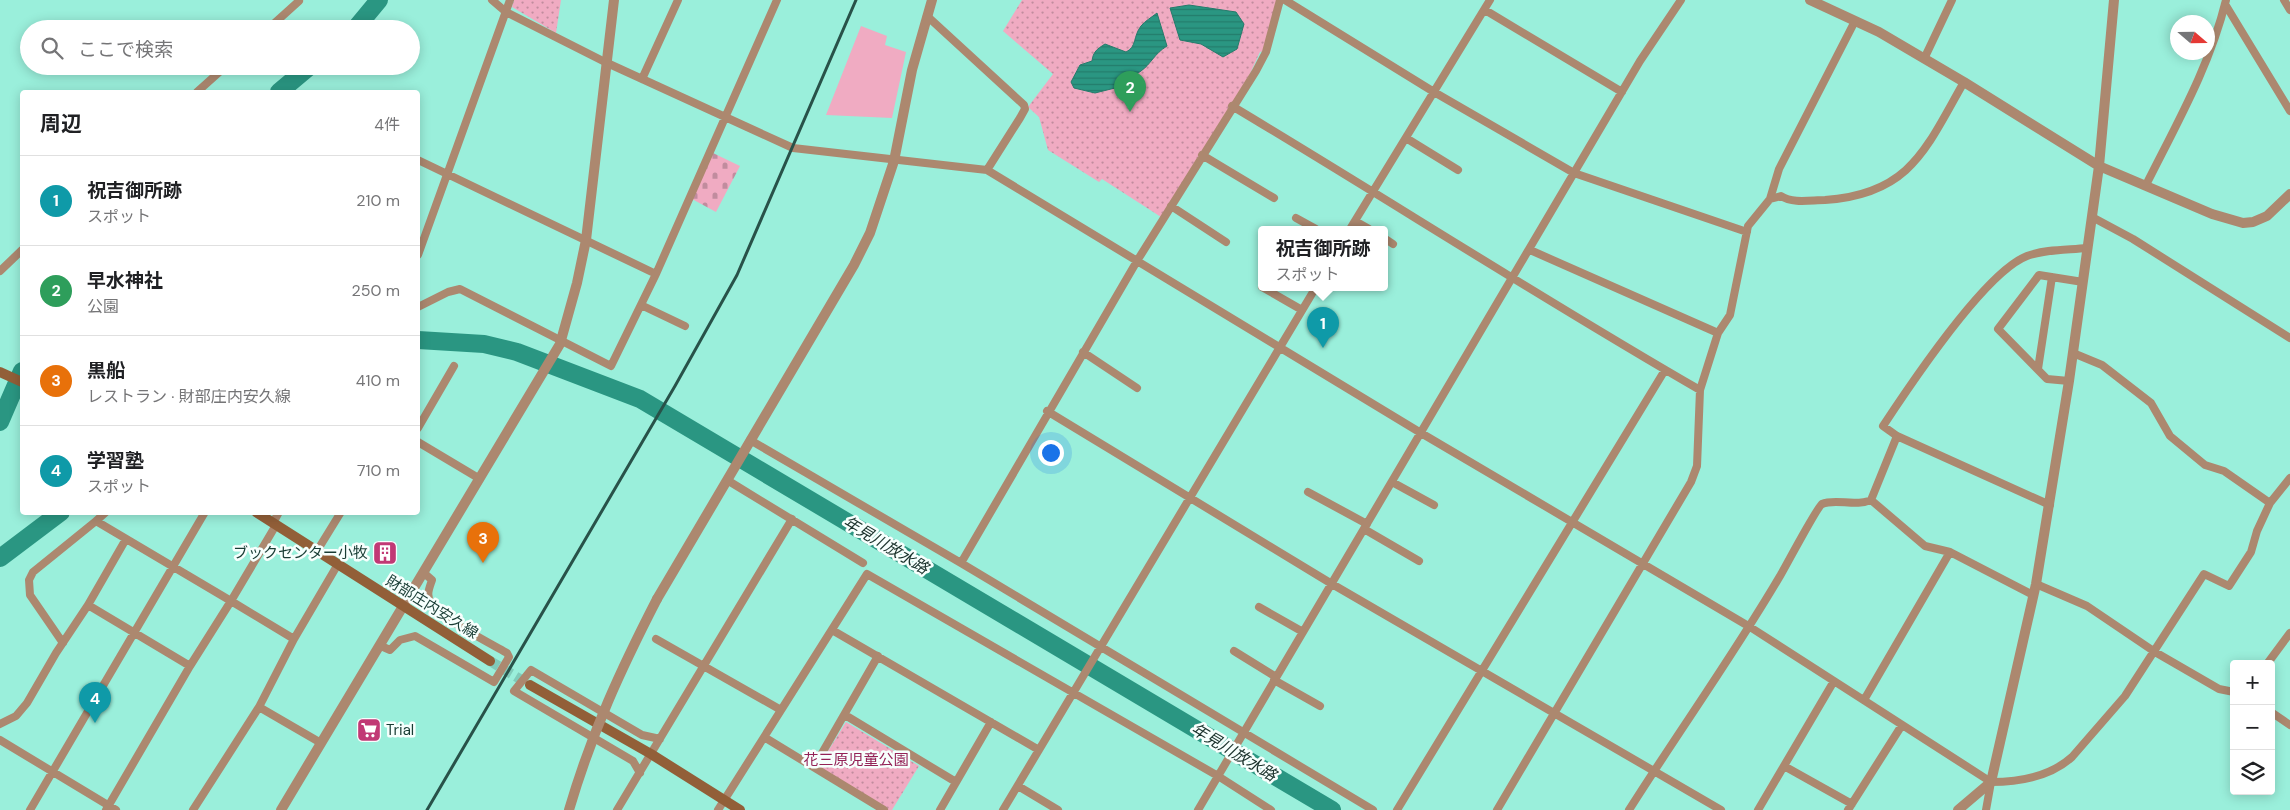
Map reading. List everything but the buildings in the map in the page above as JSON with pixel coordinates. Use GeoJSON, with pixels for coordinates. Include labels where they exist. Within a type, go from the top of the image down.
{"type":"FeatureCollection","features":[{"type":"Feature","properties":{"kind":"main road"},"geometry":{"type":"LineString","coordinates":[[0,372],[20,381]]}},
{"type":"Feature","properties":{"kind":"main road","name":"財部庄内安久線"},"geometry":{"type":"LineString","coordinates":[[261,515],[490,661]]}},
{"type":"Feature","properties":{"kind":"main road"},"geometry":{"type":"LineString","coordinates":[[530,685],[651,754],[740,810]]}},
{"type":"Feature","properties":{"kind":"street"},"geometry":{"type":"LineString","coordinates":[[492,0],[506,12],[605,62],[793,148],[894,161],[914,161],[987,170],[1571,523],[1750,627],[1991,782]]}},
{"type":"Feature","properties":{"kind":"street"},"geometry":{"type":"LineString","coordinates":[[420,249],[510,0]]}},
{"type":"Feature","properties":{"kind":"street"},"geometry":{"type":"LineString","coordinates":[[281,810],[404,608],[561,342],[586,240],[605,62],[614,0]]}},
{"type":"Feature","properties":{"kind":"street"},"geometry":{"type":"LineString","coordinates":[[642,79],[678,0]]}},
{"type":"Feature","properties":{"kind":"street"},"geometry":{"type":"LineString","coordinates":[[420,306],[448,292],[460,289],[611,366],[656,274],[777,0]]}},
{"type":"Feature","properties":{"kind":"street"},"geometry":{"type":"LineString","coordinates":[[569,810],[583,764],[605,704],[657,599],[854,265],[870,232],[894,161],[912,70],[932,0]]}},
{"type":"Feature","properties":{"kind":"street"},"geometry":{"type":"LineString","coordinates":[[961,563],[1047,411],[1266,52],[1280,0]]}},
{"type":"Feature","properties":{"kind":"street"},"geometry":{"type":"LineString","coordinates":[[1285,0],[1434,92],[1574,173],[1747,232]]}},
{"type":"Feature","properties":{"kind":"street"},"geometry":{"type":"LineString","coordinates":[[1352,226],[1490,0]]}},
{"type":"Feature","properties":{"kind":"street"},"geometry":{"type":"LineString","coordinates":[[1198,810],[1513,280],[1622,92],[1681,0]]}},
{"type":"Feature","properties":{"kind":"street"},"geometry":{"type":"LineString","coordinates":[[1810,0],[1855,21],[1924,59],[2099,166],[2212,214],[2242,223],[2253,222],[2266,216],[2290,194]]}},
{"type":"Feature","properties":{"kind":"street"},"geometry":{"type":"LineString","coordinates":[[1924,59],[1952,0]]}},
{"type":"Feature","properties":{"kind":"street"},"geometry":{"type":"LineString","coordinates":[[1986,810],[2036,584],[2050,505],[2099,166],[2114,0]]}},
{"type":"Feature","properties":{"kind":"street"},"geometry":{"type":"LineString","coordinates":[[2284,0],[2290,10]]}},
{"type":"Feature","properties":{"kind":"street"},"geometry":{"type":"LineString","coordinates":[[278,20],[299,1]]}},
{"type":"Feature","properties":{"kind":"street"},"geometry":{"type":"LineString","coordinates":[[2146,185],[2194,90],[2218,34],[2225,2]]}},
{"type":"Feature","properties":{"kind":"street"},"geometry":{"type":"LineString","coordinates":[[2225,2],[2290,111]]}},
{"type":"Feature","properties":{"kind":"street"},"geometry":{"type":"LineString","coordinates":[[1484,10],[1622,92]]}},
{"type":"Feature","properties":{"kind":"street"},"geometry":{"type":"LineString","coordinates":[[927,16],[1024,105],[1025,110],[987,170]]}},
{"type":"Feature","properties":{"kind":"street"},"geometry":{"type":"LineString","coordinates":[[1497,810],[1691,482],[1697,466],[1700,390],[1718,333],[1730,315],[1748,226],[1770,199],[1779,169],[1855,21]]}},
{"type":"Feature","properties":{"kind":"street"},"geometry":{"type":"LineString","coordinates":[[199,90],[216,75]]}},
{"type":"Feature","properties":{"kind":"street"},"geometry":{"type":"LineString","coordinates":[[1770,199],[1781,196],[1788,201],[1827,200],[1869,193],[1893,181],[1914,164],[1930,143],[1964,82]]}},
{"type":"Feature","properties":{"kind":"street"},"geometry":{"type":"LineString","coordinates":[[1232,106],[1373,191],[1513,280],[1700,390]]}},
{"type":"Feature","properties":{"kind":"street"},"geometry":{"type":"LineString","coordinates":[[1406,138],[1458,170]]}},
{"type":"Feature","properties":{"kind":"street"},"geometry":{"type":"LineString","coordinates":[[1202,155],[1274,198]]}},
{"type":"Feature","properties":{"kind":"street"},"geometry":{"type":"LineString","coordinates":[[420,161],[656,274]]}},
{"type":"Feature","properties":{"kind":"street"},"geometry":{"type":"LineString","coordinates":[[1171,206],[1226,242]]}},
{"type":"Feature","properties":{"kind":"street"},"geometry":{"type":"LineString","coordinates":[[2092,217],[2133,239],[2290,338]]}},
{"type":"Feature","properties":{"kind":"street"},"geometry":{"type":"LineString","coordinates":[[1296,218],[1311,226]]}},
{"type":"Feature","properties":{"kind":"street"},"geometry":{"type":"LineString","coordinates":[[1355,221],[1364,226]]}},
{"type":"Feature","properties":{"kind":"street"},"geometry":{"type":"LineString","coordinates":[[1388,241],[1393,244]]}},
{"type":"Feature","properties":{"kind":"street"},"geometry":{"type":"LineString","coordinates":[[2050,505],[1898,436],[1883,426],[1953,329],[1997,275],[2028,256],[2048,251],[2087,248]]}},
{"type":"Feature","properties":{"kind":"street"},"geometry":{"type":"LineString","coordinates":[[1530,250],[1718,333]]}},
{"type":"Feature","properties":{"kind":"street"},"geometry":{"type":"LineString","coordinates":[[0,271],[20,252]]}},
{"type":"Feature","properties":{"kind":"street"},"geometry":{"type":"LineString","coordinates":[[2069,381],[2047,379],[1998,329],[2039,275],[2083,282]]}},
{"type":"Feature","properties":{"kind":"street"},"geometry":{"type":"LineString","coordinates":[[2038,369],[2052,277]]}},
{"type":"Feature","properties":{"kind":"street"},"geometry":{"type":"LineString","coordinates":[[1269,291],[1302,310]]}},
{"type":"Feature","properties":{"kind":"street"},"geometry":{"type":"LineString","coordinates":[[1004,810],[1314,291]]}},
{"type":"Feature","properties":{"kind":"street"},"geometry":{"type":"LineString","coordinates":[[640,305],[685,326]]}},
{"type":"Feature","properties":{"kind":"street"},"geometry":{"type":"LineString","coordinates":[[1083,352],[1137,388]]}},
{"type":"Feature","properties":{"kind":"street"},"geometry":{"type":"LineString","coordinates":[[2073,353],[2102,365],[2150,403],[2170,436],[2205,465],[2224,472],[2270,504]]}},
{"type":"Feature","properties":{"kind":"street"},"geometry":{"type":"LineString","coordinates":[[420,425],[454,366]]}},
{"type":"Feature","properties":{"kind":"street"},"geometry":{"type":"LineString","coordinates":[[1397,810],[1665,370]]}},
{"type":"Feature","properties":{"kind":"street"},"geometry":{"type":"LineString","coordinates":[[1047,411],[1332,584],[1721,810]]}},
{"type":"Feature","properties":{"kind":"street"},"geometry":{"type":"LineString","coordinates":[[1629,810],[1750,627],[1806,532],[1817,509],[1822,504],[1863,504],[1871,500],[1898,436]]}},
{"type":"Feature","properties":{"kind":"street"},"geometry":{"type":"LineString","coordinates":[[750,440],[961,563],[1373,810]]}},
{"type":"Feature","properties":{"kind":"street"},"geometry":{"type":"LineString","coordinates":[[420,443],[480,479]]}},
{"type":"Feature","properties":{"kind":"street"},"geometry":{"type":"LineString","coordinates":[[729,477],[863,563]]}},
{"type":"Feature","properties":{"kind":"street"},"geometry":{"type":"LineString","coordinates":[[1958,810],[1991,782],[2024,778],[2063,764],[2105,721],[2155,652],[2204,574],[2229,586],[2251,552],[2257,531],[2270,504],[2290,478]]}},
{"type":"Feature","properties":{"kind":"street"},"geometry":{"type":"LineString","coordinates":[[1392,482],[1434,505]]}},
{"type":"Feature","properties":{"kind":"street"},"geometry":{"type":"LineString","coordinates":[[1308,492],[1419,561]]}},
{"type":"Feature","properties":{"kind":"street"},"geometry":{"type":"LineString","coordinates":[[1871,500],[1925,546],[1950,552],[2033,595]]}},
{"type":"Feature","properties":{"kind":"street"},"geometry":{"type":"LineString","coordinates":[[63,643],[30,596],[29,580],[33,572],[102,515]]}},
{"type":"Feature","properties":{"kind":"street"},"geometry":{"type":"LineString","coordinates":[[30,810],[51,771],[135,633],[203,515]]}},
{"type":"Feature","properties":{"kind":"street"},"geometry":{"type":"LineString","coordinates":[[107,808],[190,666],[231,602],[275,524],[278,515]]}},
{"type":"Feature","properties":{"kind":"street"},"geometry":{"type":"LineString","coordinates":[[317,551],[339,515]]}},
{"type":"Feature","properties":{"kind":"street"},"geometry":{"type":"LineString","coordinates":[[617,810],[792,519]]}},
{"type":"Feature","properties":{"kind":"street"},"geometry":{"type":"LineString","coordinates":[[96,520],[294,639]]}},
{"type":"Feature","properties":{"kind":"street"},"geometry":{"type":"LineString","coordinates":[[0,724],[16,716],[27,703],[88,605],[126,539]]}},
{"type":"Feature","properties":{"kind":"street"},"geometry":{"type":"LineString","coordinates":[[1864,700],[1950,552]]}},
{"type":"Feature","properties":{"kind":"street"},"geometry":{"type":"LineString","coordinates":[[192,810],[259,707],[294,639],[338,564]]}},
{"type":"Feature","properties":{"kind":"street"},"geometry":{"type":"LineString","coordinates":[[381,646],[390,650],[400,640],[415,636],[494,682],[509,657],[507,653],[441,613],[431,604],[428,594],[432,580],[424,573]]}},
{"type":"Feature","properties":{"kind":"street"},"geometry":{"type":"LineString","coordinates":[[718,810],[867,574],[1072,694],[1218,776],[1271,810]]}},
{"type":"Feature","properties":{"kind":"street"},"geometry":{"type":"LineString","coordinates":[[2036,584],[2087,606],[2155,652],[2219,689],[2230,691]]}},
{"type":"Feature","properties":{"kind":"street"},"geometry":{"type":"LineString","coordinates":[[88,605],[190,666]]}},
{"type":"Feature","properties":{"kind":"street"},"geometry":{"type":"LineString","coordinates":[[1259,606],[1303,632]]}},
{"type":"Feature","properties":{"kind":"street"},"geometry":{"type":"LineString","coordinates":[[832,630],[1039,750]]}},
{"type":"Feature","properties":{"kind":"street"},"geometry":{"type":"LineString","coordinates":[[2270,660],[2290,633]]}},
{"type":"Feature","properties":{"kind":"street"},"geometry":{"type":"LineString","coordinates":[[656,639],[781,710]]}},
{"type":"Feature","properties":{"kind":"street"},"geometry":{"type":"LineString","coordinates":[[1234,651],[1320,706]]}},
{"type":"Feature","properties":{"kind":"street"},"geometry":{"type":"LineString","coordinates":[[814,767],[878,656]]}},
{"type":"Feature","properties":{"kind":"street"},"geometry":{"type":"LineString","coordinates":[[640,773],[633,761],[514,691],[531,670],[642,735],[660,739]]}},
{"type":"Feature","properties":{"kind":"street"},"geometry":{"type":"LineString","coordinates":[[1758,810],[1834,681]]}},
{"type":"Feature","properties":{"kind":"street"},"geometry":{"type":"LineString","coordinates":[[259,707],[321,743]]}},
{"type":"Feature","properties":{"kind":"street"},"geometry":{"type":"LineString","coordinates":[[845,715],[956,782]]}},
{"type":"Feature","properties":{"kind":"street"},"geometry":{"type":"LineString","coordinates":[[2275,715],[2290,725]]}},
{"type":"Feature","properties":{"kind":"street"},"geometry":{"type":"LineString","coordinates":[[940,810],[991,722]]}},
{"type":"Feature","properties":{"kind":"street"},"geometry":{"type":"LineString","coordinates":[[1784,766],[1850,807],[1902,725]]}},
{"type":"Feature","properties":{"kind":"street"},"geometry":{"type":"LineString","coordinates":[[764,737],[884,810]]}},
{"type":"Feature","properties":{"kind":"street"},"geometry":{"type":"LineString","coordinates":[[0,740],[107,808],[116,810]]}},
{"type":"Feature","properties":{"kind":"street"},"geometry":{"type":"LineString","coordinates":[[1018,786],[1058,810]]}},
{"type":"Feature","properties":{"kind":"green space"},"geometry":{"type":"Polygon","coordinates":[[[514,0],[561,0],[556,33],[512,7],[514,0]]]}},
{"type":"Feature","properties":{"kind":"green space"},"geometry":{"type":"Polygon","coordinates":[[[1022,0],[1277,0],[1264,51],[1260,52],[1248,78],[1161,217],[1102,179],[1099,182],[1048,150],[1039,117],[1028,107],[1053,74],[1003,31],[1022,0]]]}},
{"type":"Feature","properties":{"kind":"green space"},"geometry":{"type":"Polygon","coordinates":[[[861,26],[887,36],[885,45],[906,52],[892,118],[826,115],[861,26]]]}},
{"type":"Feature","properties":{"kind":"green space"},"geometry":{"type":"Polygon","coordinates":[[[713,153],[740,166],[716,212],[692,199],[713,153]]]}},
{"type":"Feature","properties":{"kind":"green space","name":"花三原児童公園"},"geometry":{"type":"Polygon","coordinates":[[[846,722],[919,766],[892,810],[886,810],[817,769],[846,722]]]}},
{"type":"Feature","properties":{"kind":"shaded area"},"geometry":{"type":"Polygon","coordinates":[[[1189,5],[1236,12],[1244,24],[1237,49],[1223,57],[1201,44],[1180,40],[1170,8],[1189,5]]]}},
{"type":"Feature","properties":{"kind":"shaded area"},"geometry":{"type":"Polygon","coordinates":[[[1157,13],[1167,46],[1144,68],[1127,77],[1119,87],[1095,93],[1074,88],[1071,82],[1080,65],[1092,61],[1096,51],[1105,44],[1126,52],[1129,50],[1141,26],[1157,13]]]}},
{"type":"Feature","properties":{"kind":"waterway"},"geometry":{"type":"LineString","coordinates":[[362,20],[379,0]]}},
{"type":"Feature","properties":{"kind":"waterway"},"geometry":{"type":"LineString","coordinates":[[281,90],[299,75]]}},
{"type":"Feature","properties":{"kind":"waterway","name":"年見川放水路"},"geometry":{"type":"LineString","coordinates":[[420,340],[484,344],[517,352],[640,399],[1332,810]]}},
{"type":"Feature","properties":{"kind":"waterway"},"geometry":{"type":"LineString","coordinates":[[0,422],[20,376]]}},
{"type":"Feature","properties":{"kind":"waterway","name":"年見川放水路"},"geometry":{"type":"LineString","coordinates":[[0,558],[57,515]]}},
{"type":"Feature","properties":{"kind":"tunnel"},"geometry":{"type":"LineString","coordinates":[[490,661],[530,685]]}},
{"type":"Feature","properties":{"kind":"railway"},"geometry":{"type":"LineString","coordinates":[[427,810],[675,386],[737,275],[856,0]]}},
{"type":"Feature","properties":{"kind":"place","name":"早水神社"},"geometry":{"type":"Point","coordinates":[1130,112]}},
{"type":"Feature","properties":{"kind":"place","name":"祝吉御所跡"},"geometry":{"type":"Point","coordinates":[1323,348]}},
{"type":"Feature","properties":{"kind":"place","name":"ブックセンター小牧"},"geometry":{"type":"Point","coordinates":[385,553]}},
{"type":"Feature","properties":{"kind":"place","name":"黒船"},"geometry":{"type":"Point","coordinates":[483,563]}},
{"type":"Feature","properties":{"kind":"place","name":"学習塾"},"geometry":{"type":"Point","coordinates":[95,723]}},
{"type":"Feature","properties":{"kind":"place","name":"Trial"},"geometry":{"type":"Point","coordinates":[369,730]}}]}
